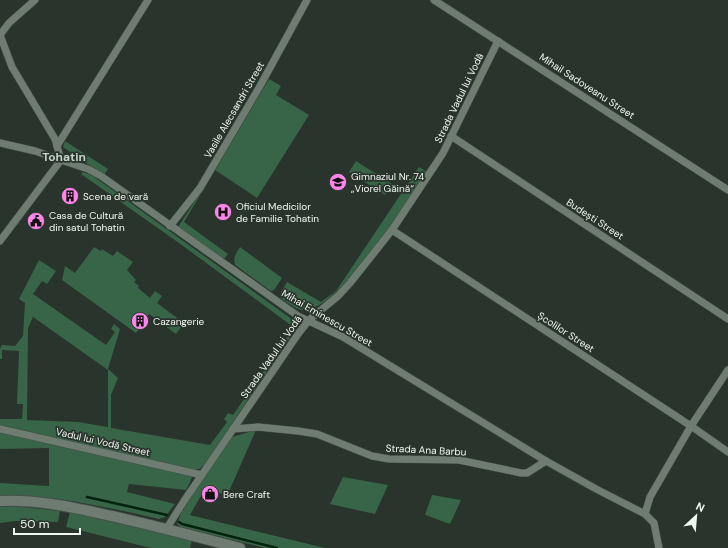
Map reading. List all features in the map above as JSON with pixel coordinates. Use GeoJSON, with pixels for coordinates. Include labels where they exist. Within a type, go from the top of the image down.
{"type":"FeatureCollection","features":[{"type":"Feature","properties":{"kind":"main road"},"geometry":{"type":"LineString","coordinates":[[0,501],[39,502],[88,511],[167,528],[240,548]]}},
{"type":"Feature","properties":{"kind":"street"},"geometry":{"type":"LineString","coordinates":[[57,146],[148,0]]}},
{"type":"Feature","properties":{"kind":"street","name":"Vasile Alecsandri Street"},"geometry":{"type":"LineString","coordinates":[[170,226],[200,188],[260,86],[307,0]]}},
{"type":"Feature","properties":{"kind":"street","name":"Mihail Sadoveanu Street"},"geometry":{"type":"LineString","coordinates":[[434,0],[728,190]]}},
{"type":"Feature","properties":{"kind":"street"},"geometry":{"type":"LineString","coordinates":[[0,241],[61,160],[55,139],[12,67],[0,35],[9,23],[33,1]]}},
{"type":"Feature","properties":{"kind":"street","name":"Strada Vadul lui Vodă"},"geometry":{"type":"LineString","coordinates":[[167,528],[181,505],[309,320],[338,296],[350,283],[392,230],[443,153],[498,41]]}},
{"type":"Feature","properties":{"kind":"street","name":"Budești Street"},"geometry":{"type":"LineString","coordinates":[[451,136],[728,319]]}},
{"type":"Feature","properties":{"kind":"street","name":"Mihai Eminescu Street"},"geometry":{"type":"LineString","coordinates":[[0,143],[35,150],[88,169],[101,176],[298,316],[343,337],[546,461],[645,514]]}},
{"type":"Feature","properties":{"kind":"street","name":"Școlilor Street"},"geometry":{"type":"LineString","coordinates":[[392,230],[691,426],[728,452]]}},
{"type":"Feature","properties":{"kind":"street"},"geometry":{"type":"LineString","coordinates":[[659,548],[654,523],[645,514],[650,497],[691,426],[728,370]]}},
{"type":"Feature","properties":{"kind":"street","name":"Strada Ana Barbu"},"geometry":{"type":"LineString","coordinates":[[233,429],[258,426],[298,431],[317,434],[372,456],[389,458],[459,460],[521,473],[527,472],[546,461]]}},
{"type":"Feature","properties":{"kind":"street","name":"Vadul lui Vodă Street"},"geometry":{"type":"LineString","coordinates":[[0,428],[202,475]]}},
{"type":"Feature","properties":{"kind":"green space"},"geometry":{"type":"Polygon","coordinates":[[[269,79],[281,86],[276,95],[309,115],[257,198],[215,170],[269,79]]]}},
{"type":"Feature","properties":{"kind":"green space"},"geometry":{"type":"Polygon","coordinates":[[[65,141],[108,169],[104,175],[63,147],[65,141]]]}},
{"type":"Feature","properties":{"kind":"green space"},"geometry":{"type":"Polygon","coordinates":[[[356,161],[392,184],[385,195],[349,172],[356,161]]]}},
{"type":"Feature","properties":{"kind":"green space"},"geometry":{"type":"Polygon","coordinates":[[[419,167],[427,172],[418,187],[355,273],[337,291],[321,304],[306,310],[295,308],[280,297],[280,294],[287,282],[321,302],[336,291],[419,167]]]}},
{"type":"Feature","properties":{"kind":"green space"},"geometry":{"type":"Polygon","coordinates":[[[215,170],[184,222],[228,254],[225,258],[222,258],[178,227],[215,170]]]}},
{"type":"Feature","properties":{"kind":"green space"},"geometry":{"type":"Polygon","coordinates":[[[83,172],[93,176],[293,320],[295,330],[205,464],[199,469],[196,469],[186,490],[129,484],[127,492],[175,504],[165,517],[159,519],[60,499],[0,495],[0,483],[49,486],[49,448],[0,449],[0,419],[22,419],[23,404],[17,404],[19,351],[2,350],[2,359],[0,359],[0,349],[2,345],[15,346],[23,336],[25,303],[19,299],[39,260],[56,271],[47,284],[42,281],[33,294],[106,345],[115,332],[111,329],[114,324],[120,329],[108,369],[118,378],[111,395],[111,428],[210,445],[227,422],[224,419],[228,413],[233,415],[293,329],[292,326],[179,243],[81,174],[83,172]],[[33,317],[28,328],[27,420],[78,422],[108,427],[108,370],[33,317]]]}},
{"type":"Feature","properties":{"kind":"green space"},"geometry":{"type":"Polygon","coordinates":[[[94,247],[101,251],[102,249],[113,256],[117,251],[133,262],[127,270],[136,280],[134,282],[139,286],[138,288],[150,298],[155,291],[162,296],[157,303],[184,323],[176,334],[149,314],[136,333],[62,280],[65,266],[75,273],[94,247]]]}},
{"type":"Feature","properties":{"kind":"green space"},"geometry":{"type":"Polygon","coordinates":[[[240,247],[282,278],[274,290],[271,291],[235,265],[234,262],[236,253],[240,247]]]}},
{"type":"Feature","properties":{"kind":"green space"},"geometry":{"type":"Polygon","coordinates":[[[256,430],[227,496],[206,487],[190,515],[325,548],[265,548],[181,527],[177,524],[181,513],[190,498],[232,437],[256,430]]]}},
{"type":"Feature","properties":{"kind":"green space"},"geometry":{"type":"Polygon","coordinates":[[[343,477],[388,485],[375,514],[330,504],[343,477]]]}},
{"type":"Feature","properties":{"kind":"green space"},"geometry":{"type":"Polygon","coordinates":[[[432,495],[461,500],[450,524],[425,515],[432,495]]]}},
{"type":"Feature","properties":{"kind":"green space"},"geometry":{"type":"Polygon","coordinates":[[[0,507],[23,507],[60,511],[58,522],[15,521],[0,523],[0,507]]]}},
{"type":"Feature","properties":{"kind":"green space"},"geometry":{"type":"Polygon","coordinates":[[[70,512],[192,540],[190,548],[151,548],[66,527],[70,512]]]}},
{"type":"Feature","properties":{"kind":"waterway"},"geometry":{"type":"LineString","coordinates":[[87,497],[167,515]]}},
{"type":"Feature","properties":{"kind":"waterway"},"geometry":{"type":"LineString","coordinates":[[179,522],[277,548]]}},
{"type":"Feature","properties":{"kind":"place","name":"Gimnaziul Nr. 74 „Viorel Găină“"},"geometry":{"type":"Point","coordinates":[338,182]}},
{"type":"Feature","properties":{"kind":"place","name":"Scena de vară"},"geometry":{"type":"Point","coordinates":[70,196]}},
{"type":"Feature","properties":{"kind":"place","name":"Oficiul Medicilor de Familie Tohatin"},"geometry":{"type":"Point","coordinates":[223,212]}},
{"type":"Feature","properties":{"kind":"place","name":"Casa de Cultură din satul Tohatin"},"geometry":{"type":"Point","coordinates":[36,221]}},
{"type":"Feature","properties":{"kind":"place","name":"Cazangerie"},"geometry":{"type":"Point","coordinates":[140,321]}},
{"type":"Feature","properties":{"kind":"place","name":"Bere Craft"},"geometry":{"type":"Point","coordinates":[210,494]}},
{"type":"Feature","properties":{"kind":"district","name":"Tohatin"},"geometry":{"type":"Point","coordinates":[64,157]}}]}
